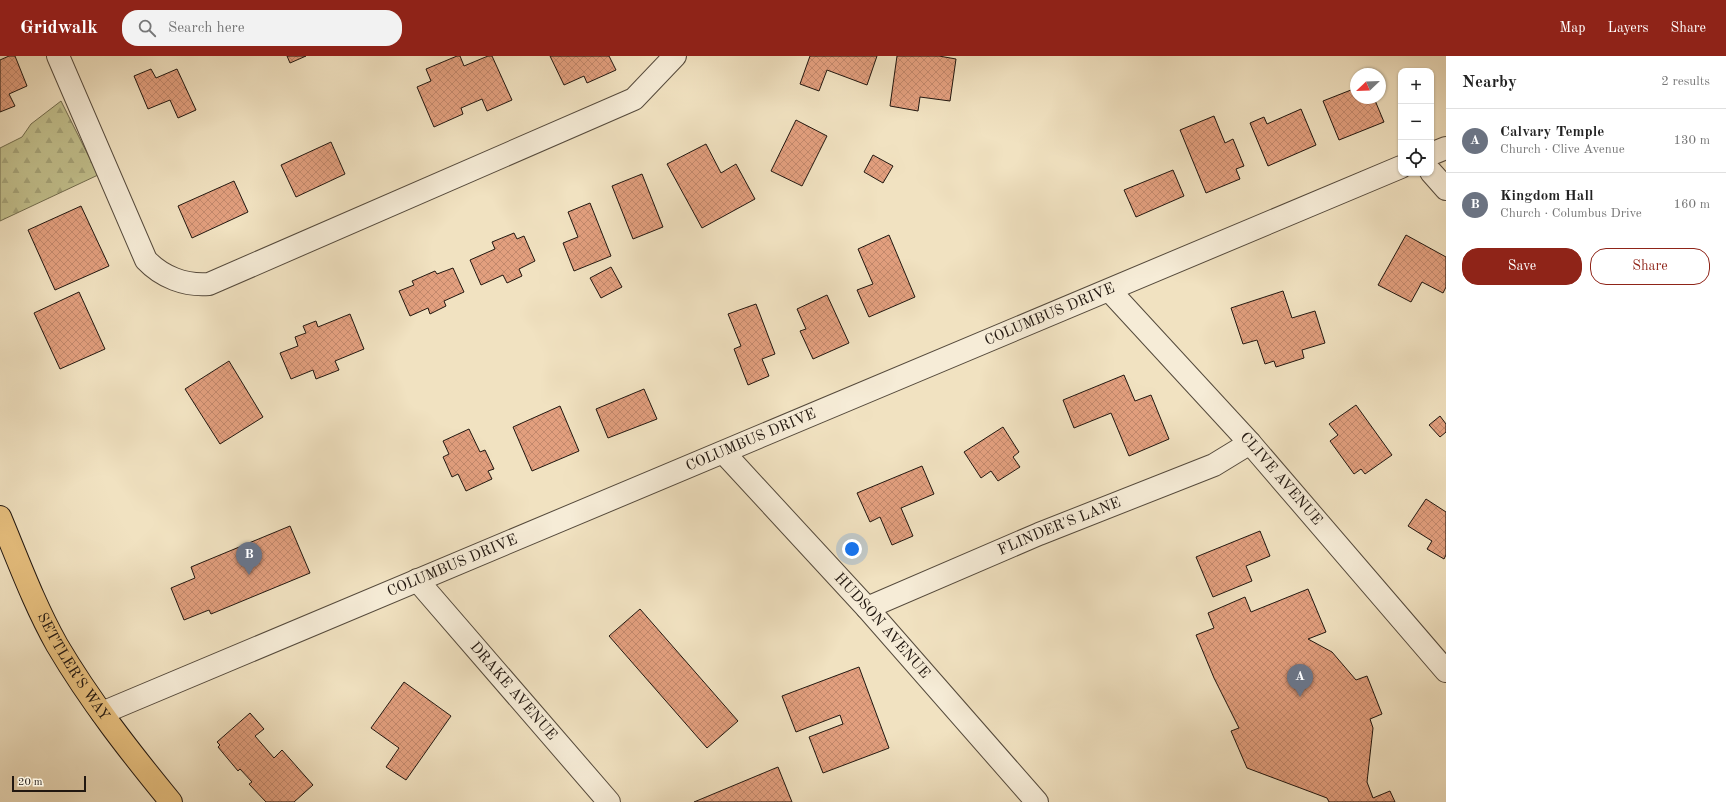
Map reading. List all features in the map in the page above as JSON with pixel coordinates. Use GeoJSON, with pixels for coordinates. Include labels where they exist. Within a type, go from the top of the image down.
{"type":"FeatureCollection","features":[{"type":"Feature","properties":{"kind":"main road","name":"SETTLER'S WAY"},"geometry":{"type":"LineString","coordinates":[[0,517],[19,567],[45,622],[79,680],[120,740],[171,802]]}},
{"type":"Feature","properties":{"kind":"street"},"geometry":{"type":"LineString","coordinates":[[58,56],[146,260],[156,271],[176,280],[197,285],[209,284],[634,99],[676,56]]}},
{"type":"Feature","properties":{"kind":"street"},"geometry":{"type":"LineString","coordinates":[[1434,153],[1446,148]]}},
{"type":"Feature","properties":{"kind":"street","name":"COLUMBUS DRIVE"},"geometry":{"type":"LineString","coordinates":[[102,713],[1110,291],[1398,168]]}},
{"type":"Feature","properties":{"kind":"street"},"geometry":{"type":"LineString","coordinates":[[1434,175],[1446,189]]}},
{"type":"Feature","properties":{"kind":"street","name":"CLIVE AVENUE"},"geometry":{"type":"LineString","coordinates":[[1110,291],[1250,443],[1446,671]]}},
{"type":"Feature","properties":{"kind":"street","name":"FLINDER'S LANE"},"geometry":{"type":"LineString","coordinates":[[866,608],[1039,534],[1214,465],[1250,443]]}},
{"type":"Feature","properties":{"kind":"street","name":"HUDSON AVENUE"},"geometry":{"type":"LineString","coordinates":[[724,453],[866,608],[1037,802]]}},
{"type":"Feature","properties":{"kind":"street","name":"DRAKE AVENUE"},"geometry":{"type":"LineString","coordinates":[[417,580],[609,802]]}},
{"type":"Feature","properties":{"kind":"green space"},"geometry":{"type":"Polygon","coordinates":[[[61,101],[98,175],[0,221],[0,148],[22,137],[31,124],[61,101]]]}},
{"type":"Feature","properties":{"kind":"building"},"geometry":{"type":"Polygon","coordinates":[[[9,56],[15,56],[27,86],[9,94],[15,106],[0,112],[0,60],[9,56]]]}},
{"type":"Feature","properties":{"kind":"building"},"geometry":{"type":"Polygon","coordinates":[[[287,56],[306,56],[290,63],[287,56]]]}},
{"type":"Feature","properties":{"kind":"building"},"geometry":{"type":"Polygon","coordinates":[[[460,56],[464,66],[488,56],[492,56],[512,100],[487,111],[482,99],[461,108],[463,114],[434,127],[417,87],[431,81],[426,69],[460,56]]]}},
{"type":"Feature","properties":{"kind":"building"},"geometry":{"type":"Polygon","coordinates":[[[550,56],[609,56],[616,70],[587,83],[584,76],[564,85],[550,56]]]}},
{"type":"Feature","properties":{"kind":"building"},"geometry":{"type":"Polygon","coordinates":[[[810,56],[877,56],[867,85],[827,70],[819,91],[800,84],[810,56]]]}},
{"type":"Feature","properties":{"kind":"building"},"geometry":{"type":"Polygon","coordinates":[[[897,56],[939,56],[956,59],[950,101],[920,97],[918,111],[890,106],[897,56]]]}},
{"type":"Feature","properties":{"kind":"building"},"geometry":{"type":"Polygon","coordinates":[[[151,69],[156,78],[177,69],[196,110],[178,118],[170,100],[148,109],[134,76],[151,69]]]}},
{"type":"Feature","properties":{"kind":"building"},"geometry":{"type":"Polygon","coordinates":[[[1350,90],[1350,104],[1376,104],[1384,122],[1339,140],[1323,101],[1350,90]]]}},
{"type":"Feature","properties":{"kind":"building"},"geometry":{"type":"Polygon","coordinates":[[[1301,109],[1316,145],[1268,166],[1250,123],[1264,117],[1267,124],[1301,109]]]}},
{"type":"Feature","properties":{"kind":"building"},"geometry":{"type":"Polygon","coordinates":[[[1214,116],[1225,143],[1233,139],[1244,166],[1236,169],[1240,179],[1206,193],[1180,130],[1214,116]]]}},
{"type":"Feature","properties":{"kind":"building"},"geometry":{"type":"Polygon","coordinates":[[[796,120],[827,136],[802,186],[771,171],[796,120]]]}},
{"type":"Feature","properties":{"kind":"building"},"geometry":{"type":"Polygon","coordinates":[[[331,142],[345,174],[296,197],[281,165],[331,142]]]}},
{"type":"Feature","properties":{"kind":"building"},"geometry":{"type":"Polygon","coordinates":[[[706,144],[721,173],[736,164],[755,199],[702,228],[667,164],[706,144]]]}},
{"type":"Feature","properties":{"kind":"building"},"geometry":{"type":"Polygon","coordinates":[[[873,155],[893,166],[883,183],[864,172],[873,155]]]}},
{"type":"Feature","properties":{"kind":"building"},"geometry":{"type":"Polygon","coordinates":[[[1173,170],[1184,196],[1136,217],[1124,190],[1173,170]]]}},
{"type":"Feature","properties":{"kind":"building"},"geometry":{"type":"Polygon","coordinates":[[[642,174],[663,227],[633,239],[612,186],[642,174]]]}},
{"type":"Feature","properties":{"kind":"building"},"geometry":{"type":"Polygon","coordinates":[[[234,181],[248,212],[192,238],[178,206],[234,181]]]}},
{"type":"Feature","properties":{"kind":"building"},"geometry":{"type":"Polygon","coordinates":[[[590,203],[611,256],[574,271],[563,243],[578,237],[568,212],[590,203]]]}},
{"type":"Feature","properties":{"kind":"building"},"geometry":{"type":"Polygon","coordinates":[[[81,206],[109,266],[55,290],[28,230],[81,206]]]}},
{"type":"Feature","properties":{"kind":"building"},"geometry":{"type":"Polygon","coordinates":[[[514,233],[517,239],[524,236],[535,261],[519,269],[522,276],[507,283],[503,275],[481,285],[470,260],[495,249],[492,242],[514,233]]]}},
{"type":"Feature","properties":{"kind":"building"},"geometry":{"type":"Polygon","coordinates":[[[889,235],[915,297],[869,317],[857,290],[873,284],[858,249],[889,235]]]}},
{"type":"Feature","properties":{"kind":"building"},"geometry":{"type":"Polygon","coordinates":[[[1406,235],[1446,257],[1446,287],[1443,293],[1422,282],[1411,302],[1378,285],[1406,235]]]}},
{"type":"Feature","properties":{"kind":"building"},"geometry":{"type":"Polygon","coordinates":[[[611,267],[622,287],[601,298],[590,278],[611,267]]]}},
{"type":"Feature","properties":{"kind":"building"},"geometry":{"type":"Polygon","coordinates":[[[453,268],[464,292],[444,301],[446,306],[430,314],[428,308],[410,316],[399,291],[414,285],[412,281],[435,271],[437,274],[453,268]]]}},
{"type":"Feature","properties":{"kind":"building"},"geometry":{"type":"Polygon","coordinates":[[[1283,291],[1292,318],[1315,311],[1325,343],[1302,350],[1304,358],[1276,367],[1274,361],[1265,364],[1257,340],[1243,344],[1231,308],[1283,291]]]}},
{"type":"Feature","properties":{"kind":"building"},"geometry":{"type":"Polygon","coordinates":[[[79,292],[105,349],[60,369],[34,313],[79,292]]]}},
{"type":"Feature","properties":{"kind":"building"},"geometry":{"type":"Polygon","coordinates":[[[827,295],[849,343],[813,359],[800,331],[806,329],[797,309],[827,295]]]}},
{"type":"Feature","properties":{"kind":"building"},"geometry":{"type":"Polygon","coordinates":[[[756,304],[775,354],[762,359],[769,376],[748,385],[734,349],[741,346],[728,314],[756,304]]]}},
{"type":"Feature","properties":{"kind":"building"},"geometry":{"type":"Polygon","coordinates":[[[350,314],[364,349],[335,361],[339,370],[316,379],[313,370],[291,379],[280,353],[298,346],[295,337],[306,333],[303,326],[316,321],[318,327],[350,314]]]}},
{"type":"Feature","properties":{"kind":"building"},"geometry":{"type":"Polygon","coordinates":[[[229,361],[263,417],[220,444],[185,389],[229,361]]]}},
{"type":"Feature","properties":{"kind":"building"},"geometry":{"type":"Polygon","coordinates":[[[1124,375],[1135,401],[1151,395],[1169,439],[1129,456],[1111,413],[1074,428],[1063,400],[1124,375]]]}},
{"type":"Feature","properties":{"kind":"building"},"geometry":{"type":"Polygon","coordinates":[[[644,389],[657,419],[608,438],[596,409],[644,389]]]}},
{"type":"Feature","properties":{"kind":"building"},"geometry":{"type":"Polygon","coordinates":[[[1356,405],[1392,455],[1365,474],[1361,469],[1354,474],[1330,441],[1338,435],[1329,424],[1356,405]]]}},
{"type":"Feature","properties":{"kind":"building"},"geometry":{"type":"Polygon","coordinates":[[[560,406],[579,451],[532,471],[513,427],[560,406]]]}},
{"type":"Feature","properties":{"kind":"building"},"geometry":{"type":"Polygon","coordinates":[[[1440,416],[1446,424],[1446,432],[1440,437],[1429,425],[1440,416]]]}},
{"type":"Feature","properties":{"kind":"building"},"geometry":{"type":"Polygon","coordinates":[[[1003,427],[1019,452],[1013,457],[1020,467],[998,481],[991,471],[981,478],[964,452],[1003,427]]]}},
{"type":"Feature","properties":{"kind":"building"},"geometry":{"type":"Polygon","coordinates":[[[469,429],[480,452],[485,450],[494,469],[488,471],[492,479],[466,491],[458,474],[452,477],[443,457],[449,454],[443,441],[469,429]]]}},
{"type":"Feature","properties":{"kind":"building"},"geometry":{"type":"Polygon","coordinates":[[[922,466],[934,494],[901,508],[913,536],[892,545],[880,517],[870,522],[857,493],[922,466]]]}},
{"type":"Feature","properties":{"kind":"building"},"geometry":{"type":"Polygon","coordinates":[[[1426,499],[1446,512],[1446,555],[1444,559],[1427,549],[1432,541],[1408,526],[1426,499]]]}},
{"type":"Feature","properties":{"kind":"building"},"geometry":{"type":"Polygon","coordinates":[[[290,526],[310,573],[211,614],[209,610],[184,620],[171,588],[195,578],[191,567],[290,526]]]}},
{"type":"Feature","properties":{"kind":"building"},"geometry":{"type":"Polygon","coordinates":[[[1260,531],[1270,556],[1246,566],[1252,581],[1213,597],[1196,557],[1260,531]]]}},
{"type":"Feature","properties":{"kind":"building"},"geometry":{"type":"Polygon","coordinates":[[[1308,589],[1326,632],[1308,639],[1332,652],[1356,680],[1367,676],[1382,714],[1370,719],[1373,728],[1367,782],[1373,798],[1390,791],[1395,802],[1329,802],[1327,798],[1247,768],[1231,731],[1239,728],[1214,678],[1196,635],[1214,628],[1208,613],[1245,597],[1251,612],[1308,589]]]}},
{"type":"Feature","properties":{"kind":"building"},"geometry":{"type":"Polygon","coordinates":[[[640,609],[738,721],[707,748],[609,636],[640,609]]]}},
{"type":"Feature","properties":{"kind":"building"},"geometry":{"type":"Polygon","coordinates":[[[859,667],[889,748],[823,773],[809,737],[843,724],[840,715],[796,732],[782,696],[859,667]]]}},
{"type":"Feature","properties":{"kind":"building"},"geometry":{"type":"Polygon","coordinates":[[[404,682],[451,716],[406,780],[386,767],[399,748],[371,728],[404,682]]]}},
{"type":"Feature","properties":{"kind":"building"},"geometry":{"type":"Polygon","coordinates":[[[250,713],[264,729],[255,736],[274,758],[282,750],[313,785],[294,802],[266,802],[249,784],[252,782],[240,769],[238,771],[218,747],[220,745],[217,742],[250,713]]]}},
{"type":"Feature","properties":{"kind":"building"},"geometry":{"type":"Polygon","coordinates":[[[778,767],[792,802],[694,802],[778,767]]]}},
{"type":"Feature","properties":{"kind":"place","name":"Kingdom Hall"},"geometry":{"type":"Point","coordinates":[249,575]}},
{"type":"Feature","properties":{"kind":"place","name":"Calvary Temple"},"geometry":{"type":"Point","coordinates":[1300,697]}}]}
